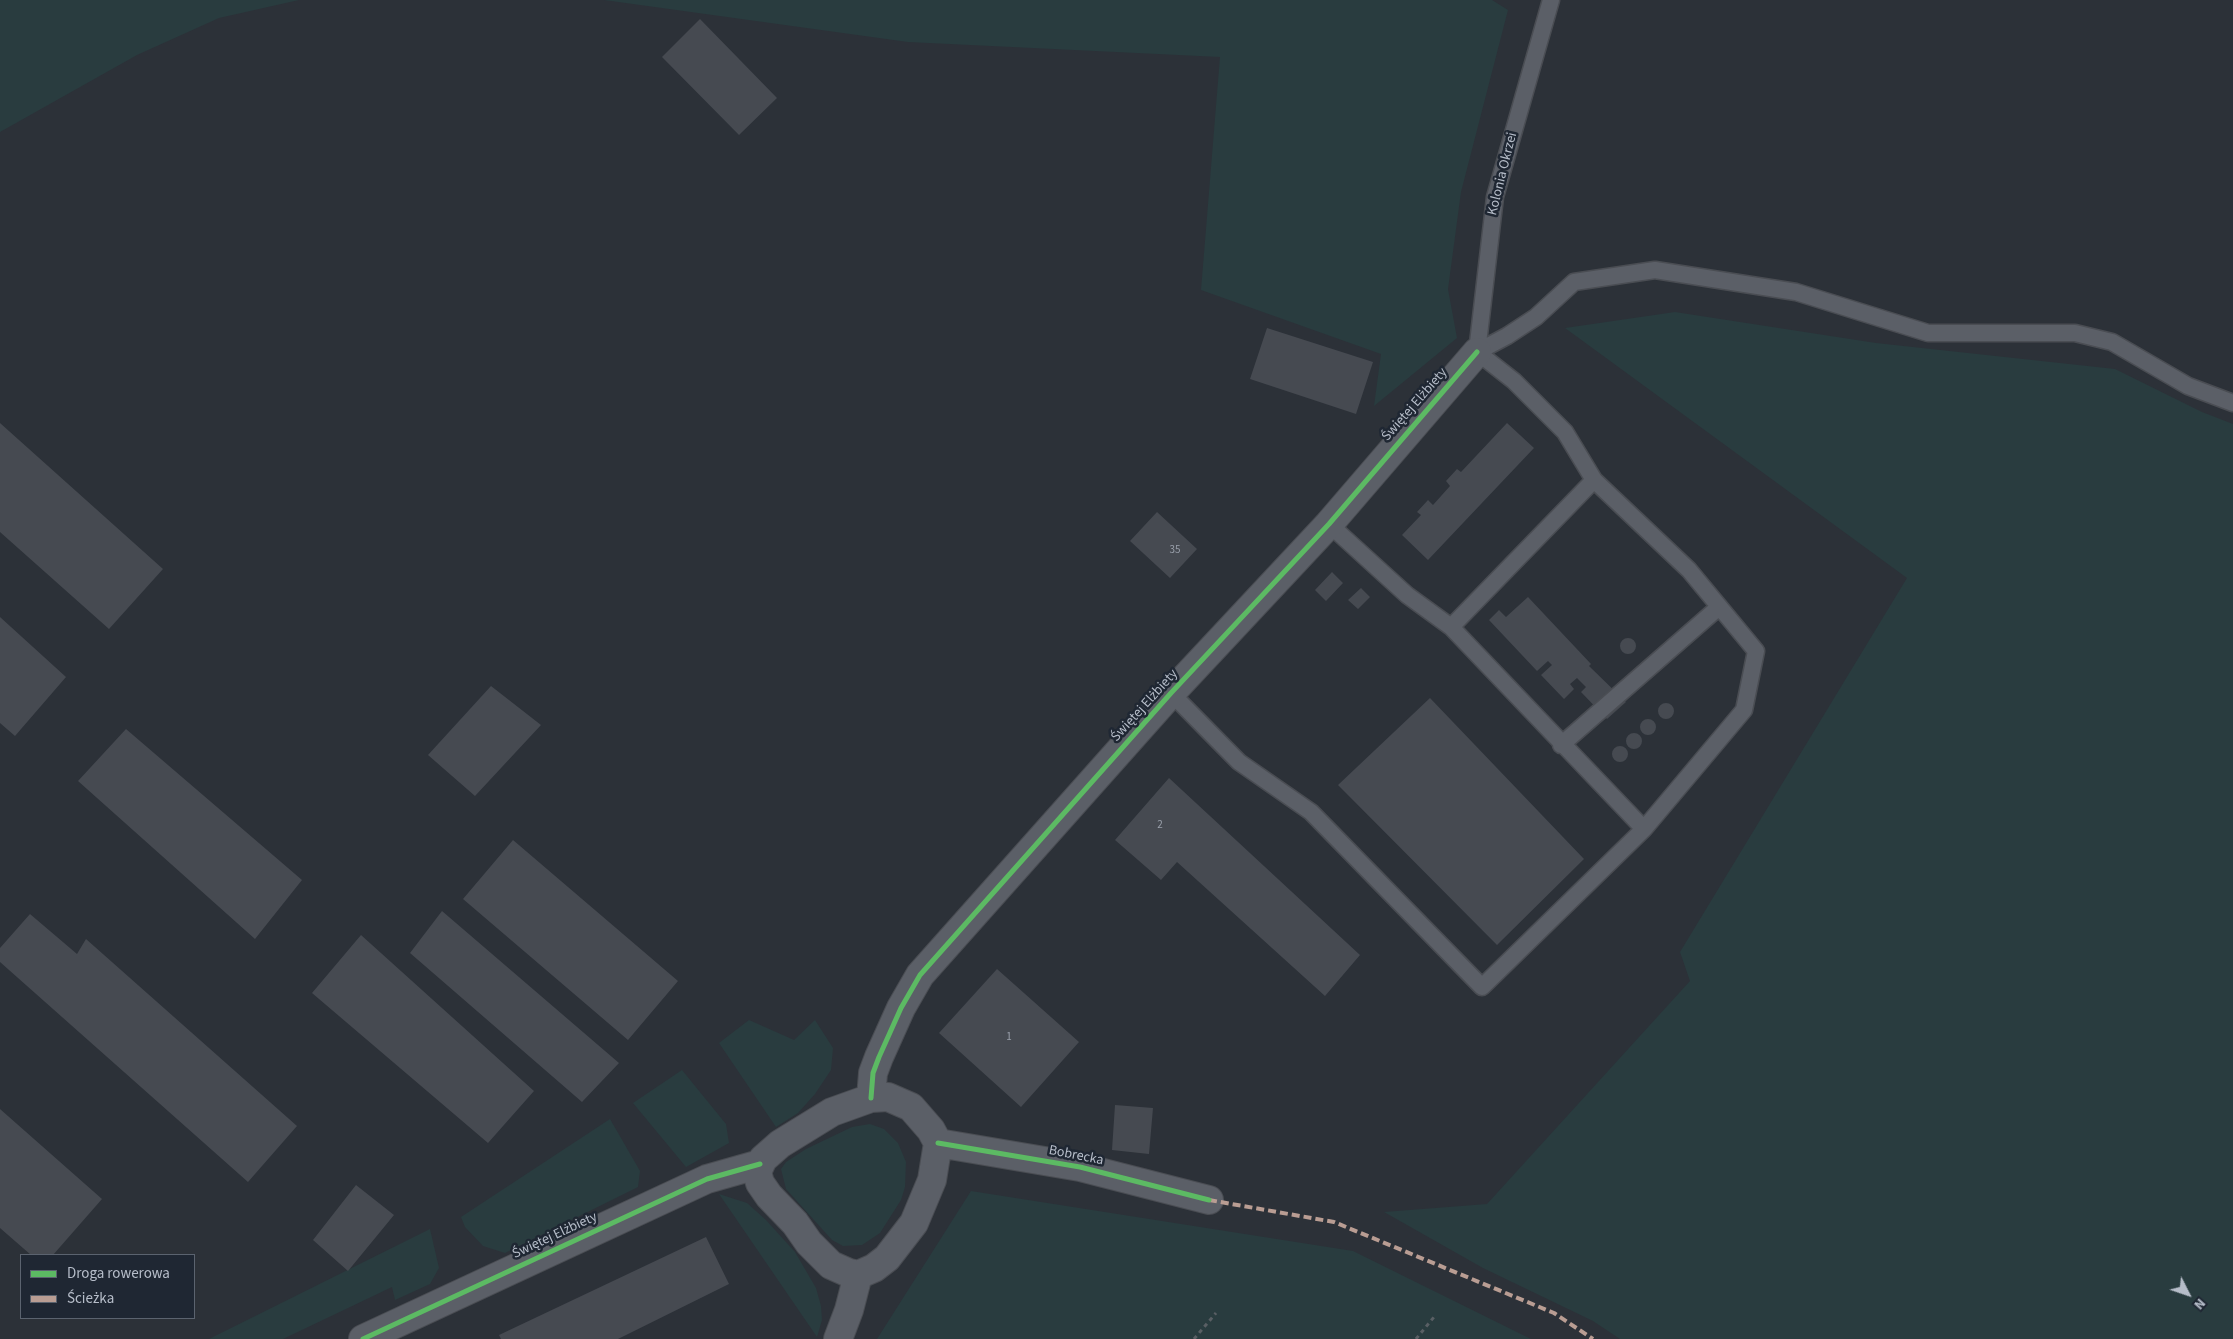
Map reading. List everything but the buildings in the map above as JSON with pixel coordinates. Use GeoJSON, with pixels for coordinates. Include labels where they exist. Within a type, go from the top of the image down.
{"type":"FeatureCollection","features":[{"type":"Feature","properties":{"kind":"street","name":"Świętej Elżbiety"},"geometry":{"type":"LineString","coordinates":[[870,1098],[873,1073],[879,1057],[901,1008],[920,975],[1171,693],[1329,524],[1477,352]]}},
{"type":"Feature","properties":{"kind":"street"},"geometry":{"type":"LineString","coordinates":[[888,1097],[911,1107],[931,1130],[938,1143],[932,1180],[914,1223],[887,1258],[874,1268],[858,1275],[831,1265],[760,1183],[757,1172],[760,1164],[780,1144],[832,1112],[870,1098],[888,1097]]}},
{"type":"Feature","properties":{"kind":"street","name":"Bobrecka"},"geometry":{"type":"LineString","coordinates":[[938,1143],[1080,1167],[1209,1200]]}},
{"type":"Feature","properties":{"kind":"street","name":"Świętej Elżbiety"},"geometry":{"type":"LineString","coordinates":[[363,1339],[698,1183],[743,1167],[760,1164]]}},
{"type":"Feature","properties":{"kind":"street"},"geometry":{"type":"LineString","coordinates":[[838,1339],[849,1310],[858,1275]]}},
{"type":"Feature","properties":{"kind":"lane","name":"Kolonia Okrzei"},"geometry":{"type":"LineString","coordinates":[[1477,352],[1495,197],[1551,0]]}},
{"type":"Feature","properties":{"kind":"lane"},"geometry":{"type":"LineString","coordinates":[[1171,693],[1239,762],[1311,812],[1482,987],[1644,829],[1744,710],[1756,651],[1689,570],[1594,480],[1565,432],[1514,381],[1477,352],[1507,336],[1536,317],[1574,282],[1655,270],[1796,292],[1928,333],[2075,333],[2112,342],[2188,386],[2233,403]]}},
{"type":"Feature","properties":{"kind":"lane"},"geometry":{"type":"LineString","coordinates":[[1451,627],[1594,480]]}},
{"type":"Feature","properties":{"kind":"lane"},"geometry":{"type":"LineString","coordinates":[[1329,524],[1406,595],[1451,627],[1644,829]]}},
{"type":"Feature","properties":{"kind":"lane"},"geometry":{"type":"LineString","coordinates":[[1562,745],[1719,607]]}},
{"type":"Feature","properties":{"kind":"path"},"geometry":{"type":"LineString","coordinates":[[1194,1339],[1216,1313]]}},
{"type":"Feature","properties":{"kind":"path"},"geometry":{"type":"LineString","coordinates":[[1416,1339],[1434,1317]]}},
{"type":"Feature","properties":{"kind":"shaded area"},"geometry":{"type":"Polygon","coordinates":[[[0,0],[299,0],[219,18],[137,55],[0,132],[0,0]]]}},
{"type":"Feature","properties":{"kind":"shaded area"},"geometry":{"type":"Polygon","coordinates":[[[604,0],[1492,0],[1508,10],[1461,192],[1448,289],[1457,338],[1374,406],[1381,354],[1201,290],[1220,57],[908,42],[604,0]]]}},
{"type":"Feature","properties":{"kind":"shaded area"},"geometry":{"type":"Polygon","coordinates":[[[1675,312],[1876,343],[2115,369],[2202,412],[2233,424],[2233,1339],[1620,1339],[1593,1321],[1483,1268],[1384,1212],[1487,1204],[1690,981],[1680,952],[1907,578],[1565,328],[1675,312]]]}},
{"type":"Feature","properties":{"kind":"shaded area"},"geometry":{"type":"Polygon","coordinates":[[[749,1020],[794,1040],[815,1020],[833,1048],[831,1070],[815,1094],[798,1113],[776,1127],[719,1043],[749,1020]]]}},
{"type":"Feature","properties":{"kind":"shaded area"},"geometry":{"type":"Polygon","coordinates":[[[682,1070],[726,1124],[729,1143],[686,1167],[633,1103],[682,1070]]]}},
{"type":"Feature","properties":{"kind":"shaded area"},"geometry":{"type":"Polygon","coordinates":[[[610,1119],[640,1171],[638,1187],[505,1253],[483,1246],[465,1227],[461,1217],[610,1119]]]}},
{"type":"Feature","properties":{"kind":"shaded area"},"geometry":{"type":"Polygon","coordinates":[[[870,1124],[884,1129],[898,1143],[906,1162],[905,1187],[901,1200],[880,1233],[862,1245],[843,1246],[832,1240],[786,1189],[781,1169],[786,1162],[806,1149],[852,1127],[870,1124]]]}},
{"type":"Feature","properties":{"kind":"shaded area"},"geometry":{"type":"Polygon","coordinates":[[[971,1191],[1353,1251],[1531,1339],[877,1339],[971,1191]]]}},
{"type":"Feature","properties":{"kind":"shaded area"},"geometry":{"type":"Polygon","coordinates":[[[719,1194],[747,1203],[766,1220],[795,1252],[816,1288],[821,1306],[822,1320],[817,1337],[719,1194]]]}},
{"type":"Feature","properties":{"kind":"shaded area"},"geometry":{"type":"Polygon","coordinates":[[[430,1229],[439,1268],[430,1284],[395,1300],[392,1287],[283,1339],[209,1339],[430,1229]]]}},
{"type":"Feature","properties":{"kind":"marked path"},"geometry":{"type":"LineString","coordinates":[[1209,1200],[1334,1222],[1554,1313],[1593,1339]]}},
{"type":"Feature","properties":{"kind":"cycle path"},"geometry":{"type":"LineString","coordinates":[[871,1098],[873,1073],[879,1057],[901,1008],[920,975],[1171,693],[1329,524],[1477,352]]}},
{"type":"Feature","properties":{"kind":"cycle path"},"geometry":{"type":"LineString","coordinates":[[938,1143],[1080,1167],[1209,1200]]}},
{"type":"Feature","properties":{"kind":"cycle path"},"geometry":{"type":"LineString","coordinates":[[363,1339],[707,1179],[760,1164]]}}]}
